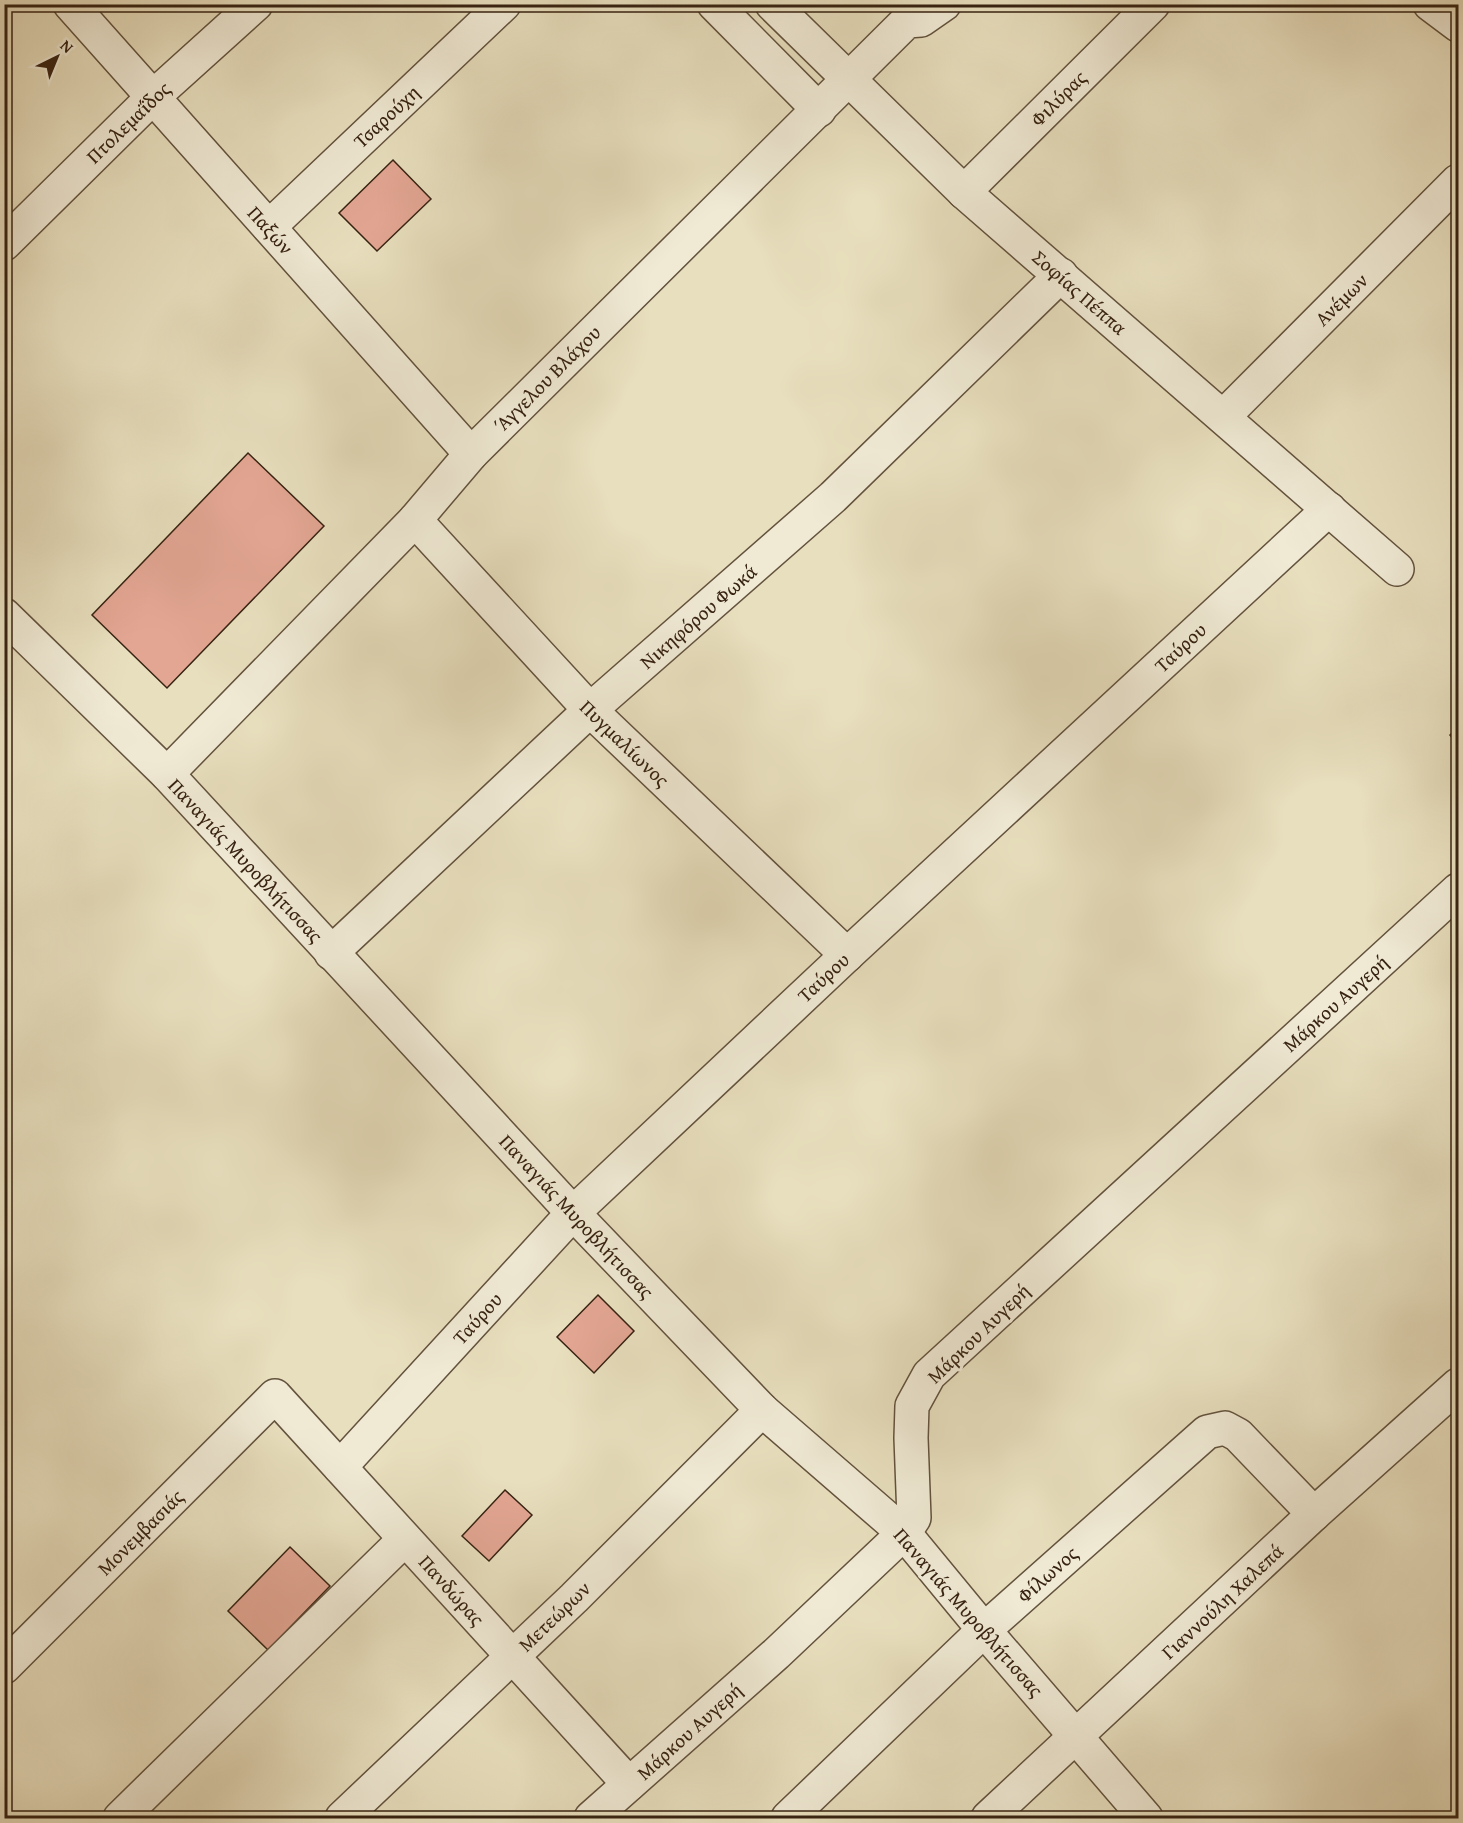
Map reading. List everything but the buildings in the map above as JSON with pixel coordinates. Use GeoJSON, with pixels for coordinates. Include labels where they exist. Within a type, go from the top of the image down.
{"type":"FeatureCollection","features":[{"type":"Feature","properties":{"kind":"street","name":"Παξών"},"geometry":{"type":"LineString","coordinates":[[70,4],[471,454]]}},
{"type":"Feature","properties":{"kind":"street","name":"Πτολεμαΐδος"},"geometry":{"type":"LineString","coordinates":[[4,244],[153,97],[256,4]]}},
{"type":"Feature","properties":{"kind":"street","name":"Τσαρούχη"},"geometry":{"type":"LineString","coordinates":[[268,227],[504,4]]}},
{"type":"Feature","properties":{"kind":"street"},"geometry":{"type":"LineString","coordinates":[[714,4],[819,110]]}},
{"type":"Feature","properties":{"kind":"street","name":"Σοφίας Πέππα"},"geometry":{"type":"LineString","coordinates":[[772,4],[848,81],[964,192],[1397,569]]}},
{"type":"Feature","properties":{"kind":"street","name":"Άγγελου Βλάχου"},"geometry":{"type":"LineString","coordinates":[[167,774],[414,520],[471,454],[907,21],[921,20],[944,4]]}},
{"type":"Feature","properties":{"kind":"street","name":"Φιλύρας"},"geometry":{"type":"LineString","coordinates":[[964,192],[1153,4]]}},
{"type":"Feature","properties":{"kind":"street"},"geometry":{"type":"LineString","coordinates":[[1430,4],[1458,25]]}},
{"type":"Feature","properties":{"kind":"street","name":"Ανέμων"},"geometry":{"type":"LineString","coordinates":[[1223,417],[1458,180]]}},
{"type":"Feature","properties":{"kind":"street","name":"Νικηφόρου Φωκά"},"geometry":{"type":"LineString","coordinates":[[331,953],[590,710],[833,497],[1060,275]]}},
{"type":"Feature","properties":{"kind":"street","name":"Ταύρου"},"geometry":{"type":"LineString","coordinates":[[340,1467],[573,1213],[847,955],[1329,509]]}},
{"type":"Feature","properties":{"kind":"street","name":"Πυγμαλίωνος"},"geometry":{"type":"LineString","coordinates":[[414,520],[590,710],[847,955]]}},
{"type":"Feature","properties":{"kind":"street","name":"Παναγιάς Μυροβλήτισσας"},"geometry":{"type":"LineString","coordinates":[[4,615],[167,774],[573,1213],[762,1410],[904,1533],[984,1630],[1146,1818]]}},
{"type":"Feature","properties":{"kind":"street","name":"Μάρκου Αυγερή"},"geometry":{"type":"LineString","coordinates":[[591,1818],[784,1647],[904,1533],[914,1518],[912,1406],[929,1376],[1458,890]]}},
{"type":"Feature","properties":{"kind":"street","name":"Γιαννούλη Χαλεπά"},"geometry":{"type":"LineString","coordinates":[[988,1818],[1314,1514],[1458,1385]]}},
{"type":"Feature","properties":{"kind":"street","name":"Πανδώρας"},"geometry":{"type":"LineString","coordinates":[[275,1396],[629,1784]]}},
{"type":"Feature","properties":{"kind":"street","name":"Μονεμβασιάς"},"geometry":{"type":"LineString","coordinates":[[4,1667],[275,1396]]}},
{"type":"Feature","properties":{"kind":"street","name":"Μετεώρων"},"geometry":{"type":"LineString","coordinates":[[342,1818],[513,1656],[762,1410]]}},
{"type":"Feature","properties":{"kind":"street","name":"Φίλωνος"},"geometry":{"type":"LineString","coordinates":[[788,1818],[984,1630],[1207,1432],[1225,1428],[1238,1435],[1314,1514]]}},
{"type":"Feature","properties":{"kind":"street"},"geometry":{"type":"LineString","coordinates":[[120,1818],[405,1539]]}}]}
